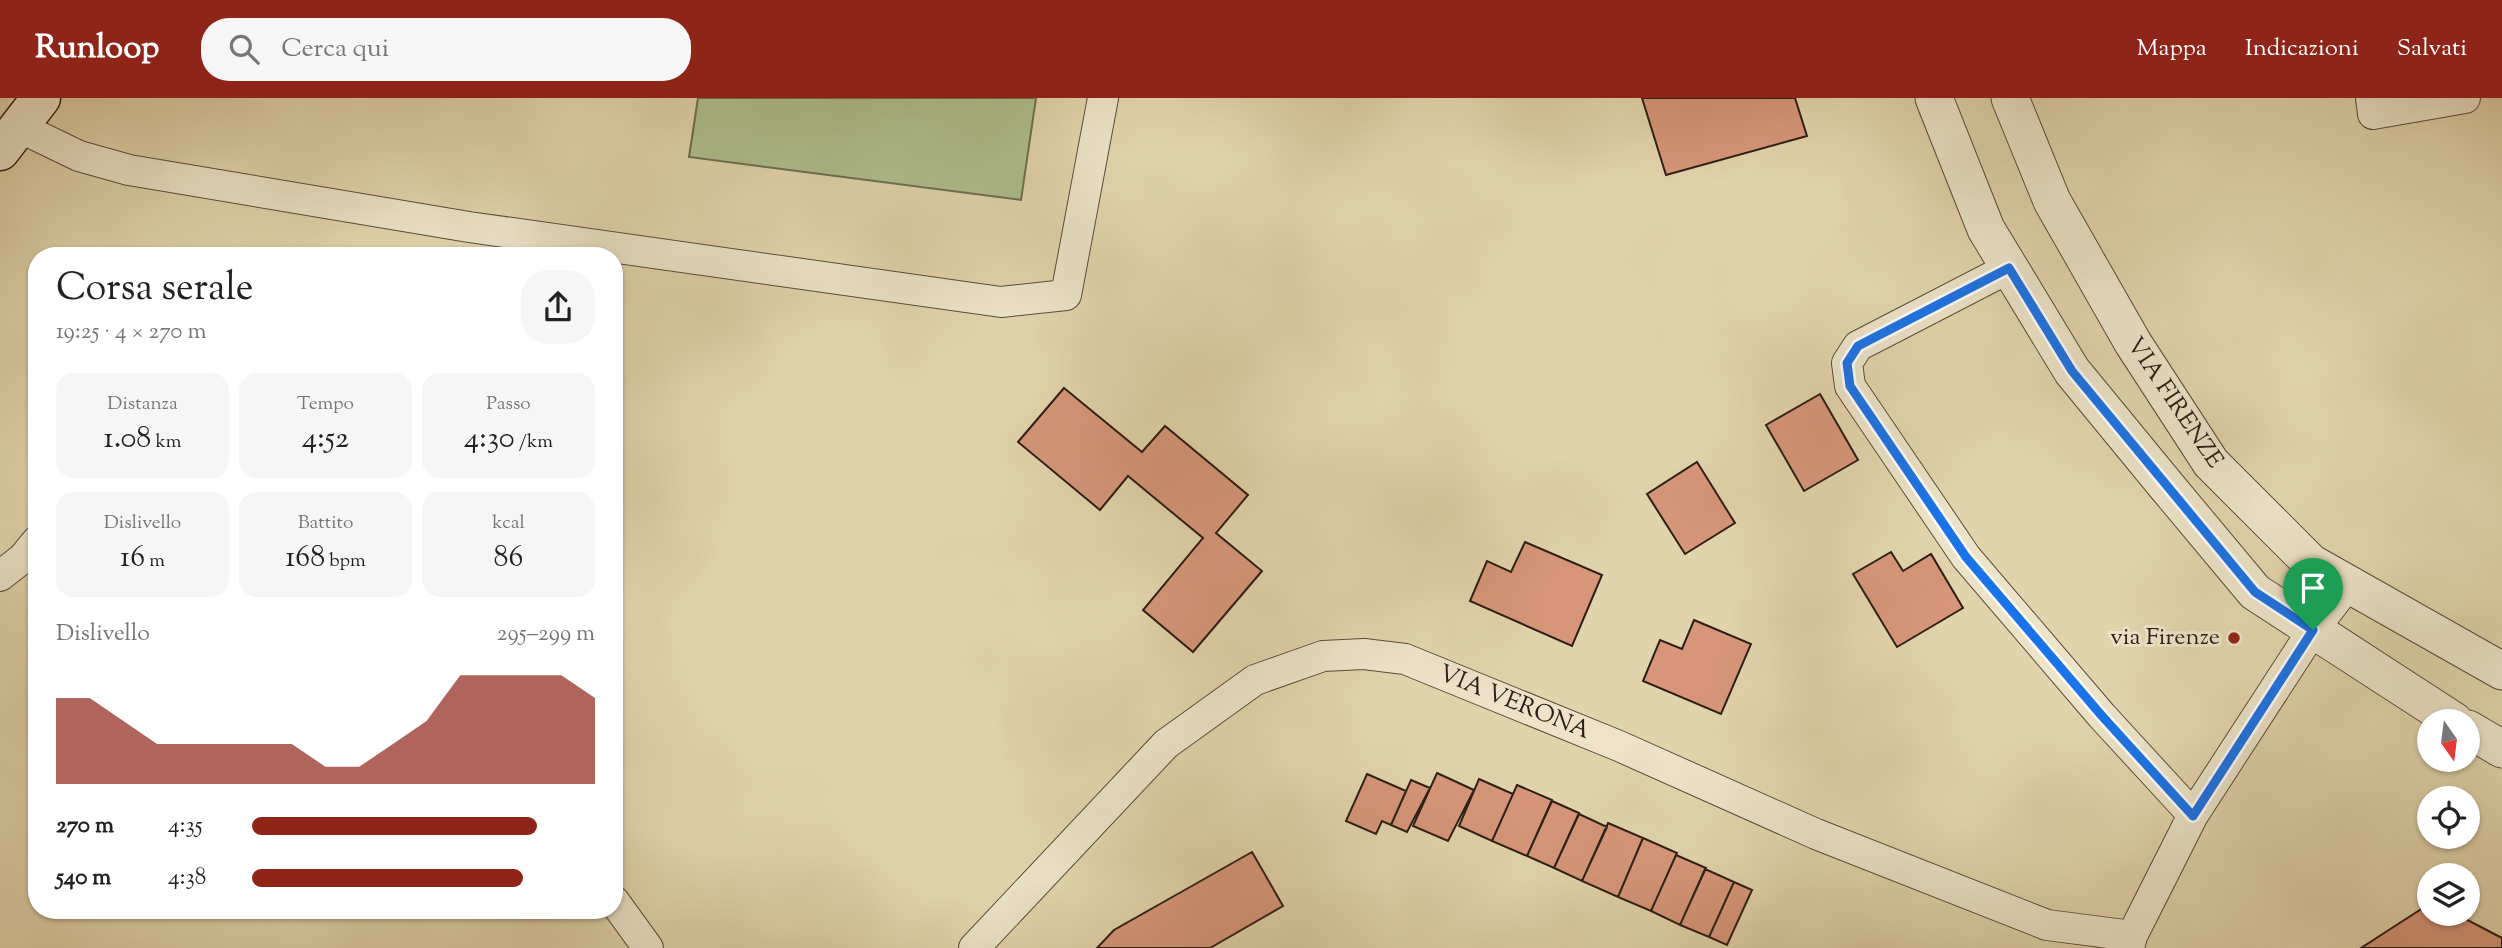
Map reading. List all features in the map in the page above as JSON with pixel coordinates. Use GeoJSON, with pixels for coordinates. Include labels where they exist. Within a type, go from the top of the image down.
{"type":"FeatureCollection","features":[{"type":"Feature","properties":{"kind":"street"},"geometry":{"type":"LineString","coordinates":[[623,249],[1002,302],[1066,295],[1103,98]]}},
{"type":"Feature","properties":{"kind":"street"},"geometry":{"type":"LineString","coordinates":[[1934,98],[1986,229],[2072,371],[2255,592],[2435,709]]}},
{"type":"Feature","properties":{"kind":"street","name":"VIA FIRENZE"},"geometry":{"type":"LineString","coordinates":[[2010,98],[2052,201],[2133,343],[2211,463],[2311,563],[2502,671]]}},
{"type":"Feature","properties":{"kind":"street"},"geometry":{"type":"LineString","coordinates":[[2371,98],[2373,114],[2465,98]]}},
{"type":"Feature","properties":{"kind":"street"},"geometry":{"type":"LineString","coordinates":[[20,125],[79,156],[130,170],[469,227],[611,247]]}},
{"type":"Feature","properties":{"kind":"street"},"geometry":{"type":"LineString","coordinates":[[2009,268],[1858,346],[1847,363],[1850,386],[1966,557],[2102,716],[2193,816]]}},
{"type":"Feature","properties":{"kind":"street"},"geometry":{"type":"LineString","coordinates":[[0,576],[28,552]]}},
{"type":"Feature","properties":{"kind":"street"},"geometry":{"type":"LineString","coordinates":[[2130,942],[2193,816],[2313,630],[2348,585]]}},
{"type":"Feature","properties":{"kind":"street","name":"VIA VERONA"},"geometry":{"type":"LineString","coordinates":[[974,948],[1166,744],[1255,680],[1323,656],[1364,654],[1405,659],[1619,746],[1816,834],[2047,925],[2130,942]]}},
{"type":"Feature","properties":{"kind":"street"},"geometry":{"type":"LineString","coordinates":[[2480,736],[2502,749]]}},
{"type":"Feature","properties":{"kind":"street"},"geometry":{"type":"LineString","coordinates":[[623,913],[648,948]]}},
{"type":"Feature","properties":{"kind":"green space"},"geometry":{"type":"Polygon","coordinates":[[[698,98],[1036,98],[1021,200],[689,157],[698,98]]]}},
{"type":"Feature","properties":{"kind":"building"},"geometry":{"type":"Polygon","coordinates":[[[1642,98],[1795,98],[1807,136],[1666,175],[1642,98]]]}},
{"type":"Feature","properties":{"kind":"building"},"geometry":{"type":"Polygon","coordinates":[[[1064,388],[1142,452],[1165,426],[1248,495],[1216,533],[1262,571],[1193,652],[1143,610],[1203,538],[1128,476],[1100,510],[1018,442],[1064,388]]]}},
{"type":"Feature","properties":{"kind":"building"},"geometry":{"type":"Polygon","coordinates":[[[1820,394],[1858,460],[1804,491],[1766,425],[1820,394]]]}},
{"type":"Feature","properties":{"kind":"building"},"geometry":{"type":"Polygon","coordinates":[[[1697,462],[1735,523],[1685,554],[1647,494],[1697,462]]]}},
{"type":"Feature","properties":{"kind":"building"},"geometry":{"type":"Polygon","coordinates":[[[1525,542],[1602,575],[1572,646],[1470,601],[1487,561],[1511,572],[1525,542]]]}},
{"type":"Feature","properties":{"kind":"building"},"geometry":{"type":"Polygon","coordinates":[[[1891,552],[1903,571],[1931,554],[1963,608],[1897,647],[1853,574],[1891,552]]]}},
{"type":"Feature","properties":{"kind":"building"},"geometry":{"type":"Polygon","coordinates":[[[1694,620],[1751,644],[1721,714],[1643,681],[1660,640],[1682,649],[1694,620]]]}},
{"type":"Feature","properties":{"kind":"building"},"geometry":{"type":"Polygon","coordinates":[[[1437,773],[1474,790],[1448,841],[1413,826],[1437,773]]]}},
{"type":"Feature","properties":{"kind":"building"},"geometry":{"type":"Polygon","coordinates":[[[1367,774],[1406,791],[1391,825],[1382,821],[1376,834],[1346,821],[1367,774]]]}},
{"type":"Feature","properties":{"kind":"building"},"geometry":{"type":"Polygon","coordinates":[[[1479,779],[1513,794],[1492,841],[1459,826],[1479,779]]]}},
{"type":"Feature","properties":{"kind":"building"},"geometry":{"type":"Polygon","coordinates":[[[1411,780],[1430,788],[1407,832],[1391,825],[1411,780]]]}},
{"type":"Feature","properties":{"kind":"building"},"geometry":{"type":"Polygon","coordinates":[[[1517,785],[1552,800],[1527,856],[1492,841],[1517,785]]]}},
{"type":"Feature","properties":{"kind":"building"},"geometry":{"type":"Polygon","coordinates":[[[1552,801],[1579,813],[1554,868],[1527,856],[1552,801]]]}},
{"type":"Feature","properties":{"kind":"building"},"geometry":{"type":"Polygon","coordinates":[[[1579,814],[1607,827],[1582,881],[1554,868],[1579,814]]]}},
{"type":"Feature","properties":{"kind":"building"},"geometry":{"type":"Polygon","coordinates":[[[1608,823],[1643,838],[1618,897],[1582,881],[1608,823]]]}},
{"type":"Feature","properties":{"kind":"building"},"geometry":{"type":"Polygon","coordinates":[[[1643,838],[1677,853],[1651,911],[1618,897],[1643,838]]]}},
{"type":"Feature","properties":{"kind":"building"},"geometry":{"type":"Polygon","coordinates":[[[1252,852],[1283,906],[1210,948],[1097,948],[1114,930],[1252,852]]]}},
{"type":"Feature","properties":{"kind":"building"},"geometry":{"type":"Polygon","coordinates":[[[1676,855],[1706,868],[1680,925],[1651,911],[1676,855]]]}},
{"type":"Feature","properties":{"kind":"building"},"geometry":{"type":"Polygon","coordinates":[[[1705,869],[1734,882],[1709,937],[1680,925],[1705,869]]]}},
{"type":"Feature","properties":{"kind":"building"},"geometry":{"type":"Polygon","coordinates":[[[1734,882],[1752,890],[1727,945],[1709,937],[1734,882]]]}},
{"type":"Feature","properties":{"kind":"building"},"geometry":{"type":"Polygon","coordinates":[[[2417,912],[2417,926],[2479,926],[2502,938],[2502,948],[2361,948],[2417,912]]]}},
{"type":"Feature","properties":{"kind":"place","name":"via Firenze"},"geometry":{"type":"Point","coordinates":[2234,638]}},
{"type":"Feature","properties":{"kind":"route"},"geometry":{"type":"LineString","coordinates":[[2009,268],[2072,371],[2255,592],[2313,630],[2193,816],[2102,716],[1966,557],[1850,386],[1847,363],[1858,346],[2009,268]]}}]}
